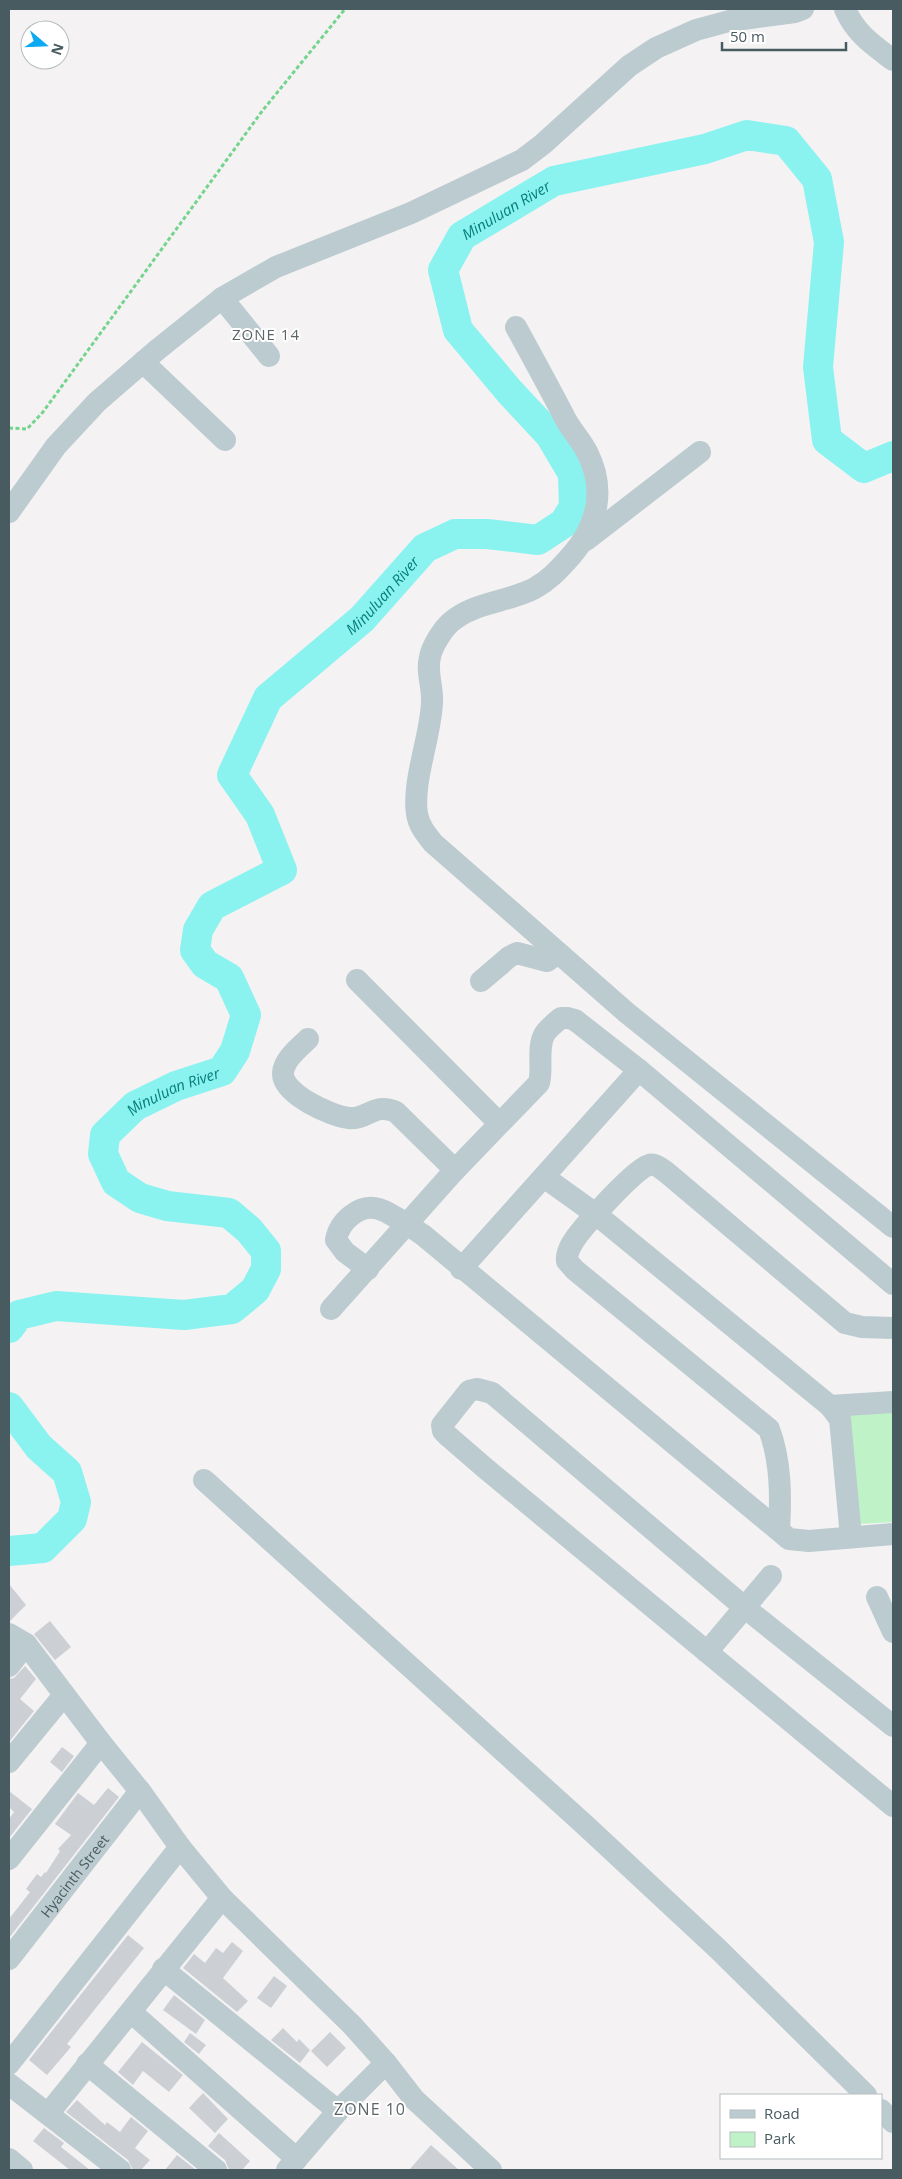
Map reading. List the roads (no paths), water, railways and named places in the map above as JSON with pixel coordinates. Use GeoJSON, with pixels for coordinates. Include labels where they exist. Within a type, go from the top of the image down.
{"type":"FeatureCollection","features":[{"type":"Feature","properties":{"kind":"street"},"geometry":{"type":"LineString","coordinates":[[9,512],[56,446],[97,402],[222,298],[276,267],[411,213],[522,160],[543,144],[629,66],[656,48],[696,30],[729,21],[795,12],[804,9]]}},
{"type":"Feature","properties":{"kind":"street"},"geometry":{"type":"LineString","coordinates":[[846,9],[855,27],[867,41],[893,60]]}},
{"type":"Feature","properties":{"kind":"street"},"geometry":{"type":"LineString","coordinates":[[222,298],[269,356]]}},
{"type":"Feature","properties":{"kind":"street"},"geometry":{"type":"LineString","coordinates":[[516,327],[568,423],[586,451],[594,469],[598,490],[596,510],[585,540]]}},
{"type":"Feature","properties":{"kind":"street"},"geometry":{"type":"LineString","coordinates":[[143,362],[225,440]]}},
{"type":"Feature","properties":{"kind":"street"},"geometry":{"type":"LineString","coordinates":[[700,452],[585,540],[554,575],[535,588],[466,612],[450,622],[430,657],[429,671],[432,703],[419,784],[417,814],[421,828],[433,843],[558,953],[712,1083],[893,1227]]}},
{"type":"Feature","properties":{"kind":"street"},"geometry":{"type":"LineString","coordinates":[[481,981],[509,957],[517,953],[524,953],[547,961],[558,953]]}},
{"type":"Feature","properties":{"kind":"street"},"geometry":{"type":"LineString","coordinates":[[357,980],[499,1123]]}},
{"type":"Feature","properties":{"kind":"street"},"geometry":{"type":"LineString","coordinates":[[331,1309],[455,1170],[539,1083],[542,1073],[542,1043],[544,1034],[560,1018],[575,1020],[639,1070],[893,1284]]}},
{"type":"Feature","properties":{"kind":"street"},"geometry":{"type":"LineString","coordinates":[[308,1040],[291,1055],[283,1073],[285,1084],[297,1095],[315,1106],[350,1118],[362,1117],[375,1109],[388,1108],[396,1112],[455,1170]]}},
{"type":"Feature","properties":{"kind":"street"},"geometry":{"type":"LineString","coordinates":[[461,1269],[639,1070]]}},
{"type":"Feature","properties":{"kind":"street"},"geometry":{"type":"LineString","coordinates":[[779,1530],[781,1498],[775,1450],[769,1429],[575,1270],[567,1261],[566,1255],[577,1237],[640,1168],[650,1164],[657,1166],[845,1323],[862,1328],[893,1328]]}},
{"type":"Feature","properties":{"kind":"street"},"geometry":{"type":"LineString","coordinates":[[544,1177],[597,1215],[830,1406],[840,1419],[850,1537]]}},
{"type":"Feature","properties":{"kind":"street"},"geometry":{"type":"LineString","coordinates":[[368,1269],[338,1244],[336,1240],[342,1224],[348,1217],[356,1212],[378,1208],[422,1235],[789,1539],[798,1541],[893,1534]]}},
{"type":"Feature","properties":{"kind":"street"},"geometry":{"type":"LineString","coordinates":[[893,1726],[744,1607],[492,1393],[477,1388],[469,1391],[442,1425],[443,1431],[893,1806]]}},
{"type":"Feature","properties":{"kind":"street"},"geometry":{"type":"LineString","coordinates":[[830,1406],[893,1402]]}},
{"type":"Feature","properties":{"kind":"street"},"geometry":{"type":"LineString","coordinates":[[204,1480],[373,1631],[718,1949],[865,2094]]}},
{"type":"Feature","properties":{"kind":"street"},"geometry":{"type":"LineString","coordinates":[[707,1652],[771,1576]]}},
{"type":"Feature","properties":{"kind":"street"},"geometry":{"type":"LineString","coordinates":[[877,1597],[893,1632]]}},
{"type":"Feature","properties":{"kind":"street"},"geometry":{"type":"LineString","coordinates":[[9,1666],[17,1639]]}},
{"type":"Feature","properties":{"kind":"street"},"geometry":{"type":"LineString","coordinates":[[17,1639],[140,1791],[180,1847],[222,1898],[352,2025],[386,2063],[414,2099],[491,2170]]}},
{"type":"Feature","properties":{"kind":"street"},"geometry":{"type":"LineString","coordinates":[[9,1762],[64,1695]]}},
{"type":"Feature","properties":{"kind":"street"},"geometry":{"type":"LineString","coordinates":[[9,1860],[101,1744]]}},
{"type":"Feature","properties":{"kind":"street","name":"Hyacinth Street"},"geometry":{"type":"LineString","coordinates":[[9,1959],[140,1791]]}},
{"type":"Feature","properties":{"kind":"street"},"geometry":{"type":"LineString","coordinates":[[9,2064],[180,1847]]}},
{"type":"Feature","properties":{"kind":"street"},"geometry":{"type":"LineString","coordinates":[[48,2114],[222,1898]]}},
{"type":"Feature","properties":{"kind":"street"},"geometry":{"type":"LineString","coordinates":[[164,1969],[338,2111]]}},
{"type":"Feature","properties":{"kind":"street"},"geometry":{"type":"LineString","coordinates":[[131,2012],[292,2165],[338,2111],[386,2063]]}},
{"type":"Feature","properties":{"kind":"street"},"geometry":{"type":"LineString","coordinates":[[87,2064],[216,2170]]}},
{"type":"Feature","properties":{"kind":"street"},"geometry":{"type":"LineString","coordinates":[[9,2084],[120,2170]]}},
{"type":"Feature","properties":{"kind":"street"},"geometry":{"type":"LineString","coordinates":[[882,2111],[893,2122]]}},
{"type":"Feature","properties":{"kind":"street"},"geometry":{"type":"LineString","coordinates":[[9,2159],[22,2170]]}},
{"type":"Feature","properties":{"kind":"waterway","name":"Minuluan River"},"geometry":{"type":"LineString","coordinates":[[9,1328],[19,1315],[56,1306],[184,1315],[232,1309],[255,1290],[266,1269],[266,1251],[249,1230],[229,1213],[167,1206],[140,1198],[116,1182],[103,1154],[105,1135],[135,1106],[176,1086],[222,1071],[235,1051],[246,1015],[229,978],[205,964],[195,950],[198,930],[212,906],[282,870],[260,815],[232,775],[268,698],[362,619],[425,548],[455,534],[487,534],[538,540],[564,523],[574,507],[573,474],[550,435],[509,391],[458,330],[443,270],[462,236],[554,181],[705,149],[747,135],[786,141],[817,179],[829,242],[818,367],[827,440],[864,468],[893,456]]}},
{"type":"Feature","properties":{"kind":"waterway","name":"Minuluan River"},"geometry":{"type":"LineString","coordinates":[[9,1407],[39,1447],[67,1472],[76,1502],[72,1519],[43,1548],[9,1551]]}},
{"type":"Feature","properties":{"kind":"district","name":"ZONE 14"},"geometry":{"type":"Point","coordinates":[266,334]}},
{"type":"Feature","properties":{"kind":"district","name":"ZONE 10"},"geometry":{"type":"Point","coordinates":[370,2109]}}]}
